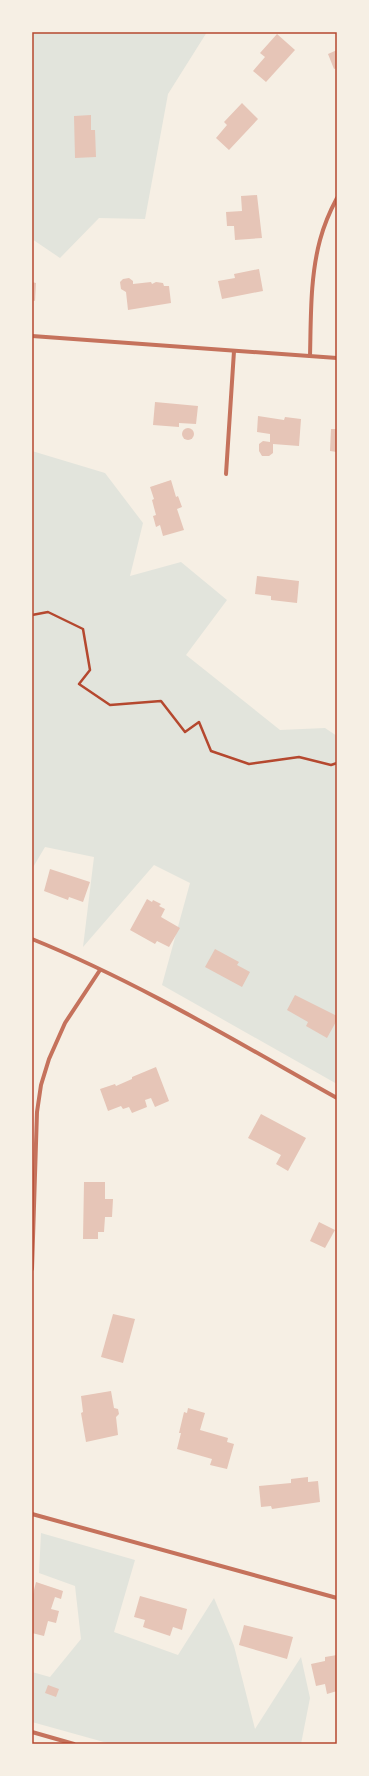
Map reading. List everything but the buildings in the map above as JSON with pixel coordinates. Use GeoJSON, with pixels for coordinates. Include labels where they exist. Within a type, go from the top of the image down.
{"type":"FeatureCollection","features":[{"type":"Feature","properties":{"kind":"street"},"geometry":{"type":"LineString","coordinates":[[310,356],[312,303],[316,259],[327,218],[337,198]]}},
{"type":"Feature","properties":{"kind":"street"},"geometry":{"type":"LineString","coordinates":[[32,336],[337,358]]}},
{"type":"Feature","properties":{"kind":"street"},"geometry":{"type":"LineString","coordinates":[[226,474],[234,351]]}},
{"type":"Feature","properties":{"kind":"street"},"geometry":{"type":"LineString","coordinates":[[32,939],[100,970],[156,998],[337,1098]]}},
{"type":"Feature","properties":{"kind":"street"},"geometry":{"type":"LineString","coordinates":[[32,1269],[36,1112],[41,1085],[48,1060],[65,1023],[100,970]]}},
{"type":"Feature","properties":{"kind":"street"},"geometry":{"type":"LineString","coordinates":[[32,1514],[337,1598]]}},
{"type":"Feature","properties":{"kind":"street"},"geometry":{"type":"LineString","coordinates":[[32,1732],[74,1744]]}},
{"type":"Feature","properties":{"kind":"path"},"geometry":{"type":"LineString","coordinates":[[32,616],[48,612],[83,629],[90,670],[79,684],[110,705],[161,701],[185,732],[199,722],[211,751],[249,764],[299,757],[331,765],[337,763]]}},
{"type":"Feature","properties":{"kind":"shaded area"},"geometry":{"type":"Polygon","coordinates":[[[32,32],[207,32],[168,94],[145,219],[99,218],[60,258],[32,239],[32,32]]]}},
{"type":"Feature","properties":{"kind":"shaded area"},"geometry":{"type":"Polygon","coordinates":[[[32,451],[105,473],[143,523],[130,576],[181,562],[227,600],[186,655],[280,730],[325,728],[337,736],[337,1084],[162,985],[190,883],[154,865],[83,947],[94,857],[45,847],[32,869],[32,451]]]}},
{"type":"Feature","properties":{"kind":"shaded area"},"geometry":{"type":"Polygon","coordinates":[[[41,1533],[135,1560],[114,1632],[178,1655],[214,1598],[234,1646],[255,1729],[301,1657],[310,1698],[301,1744],[111,1744],[32,1722],[32,1672],[50,1677],[81,1639],[75,1586],[39,1573],[41,1533]]]}}]}
